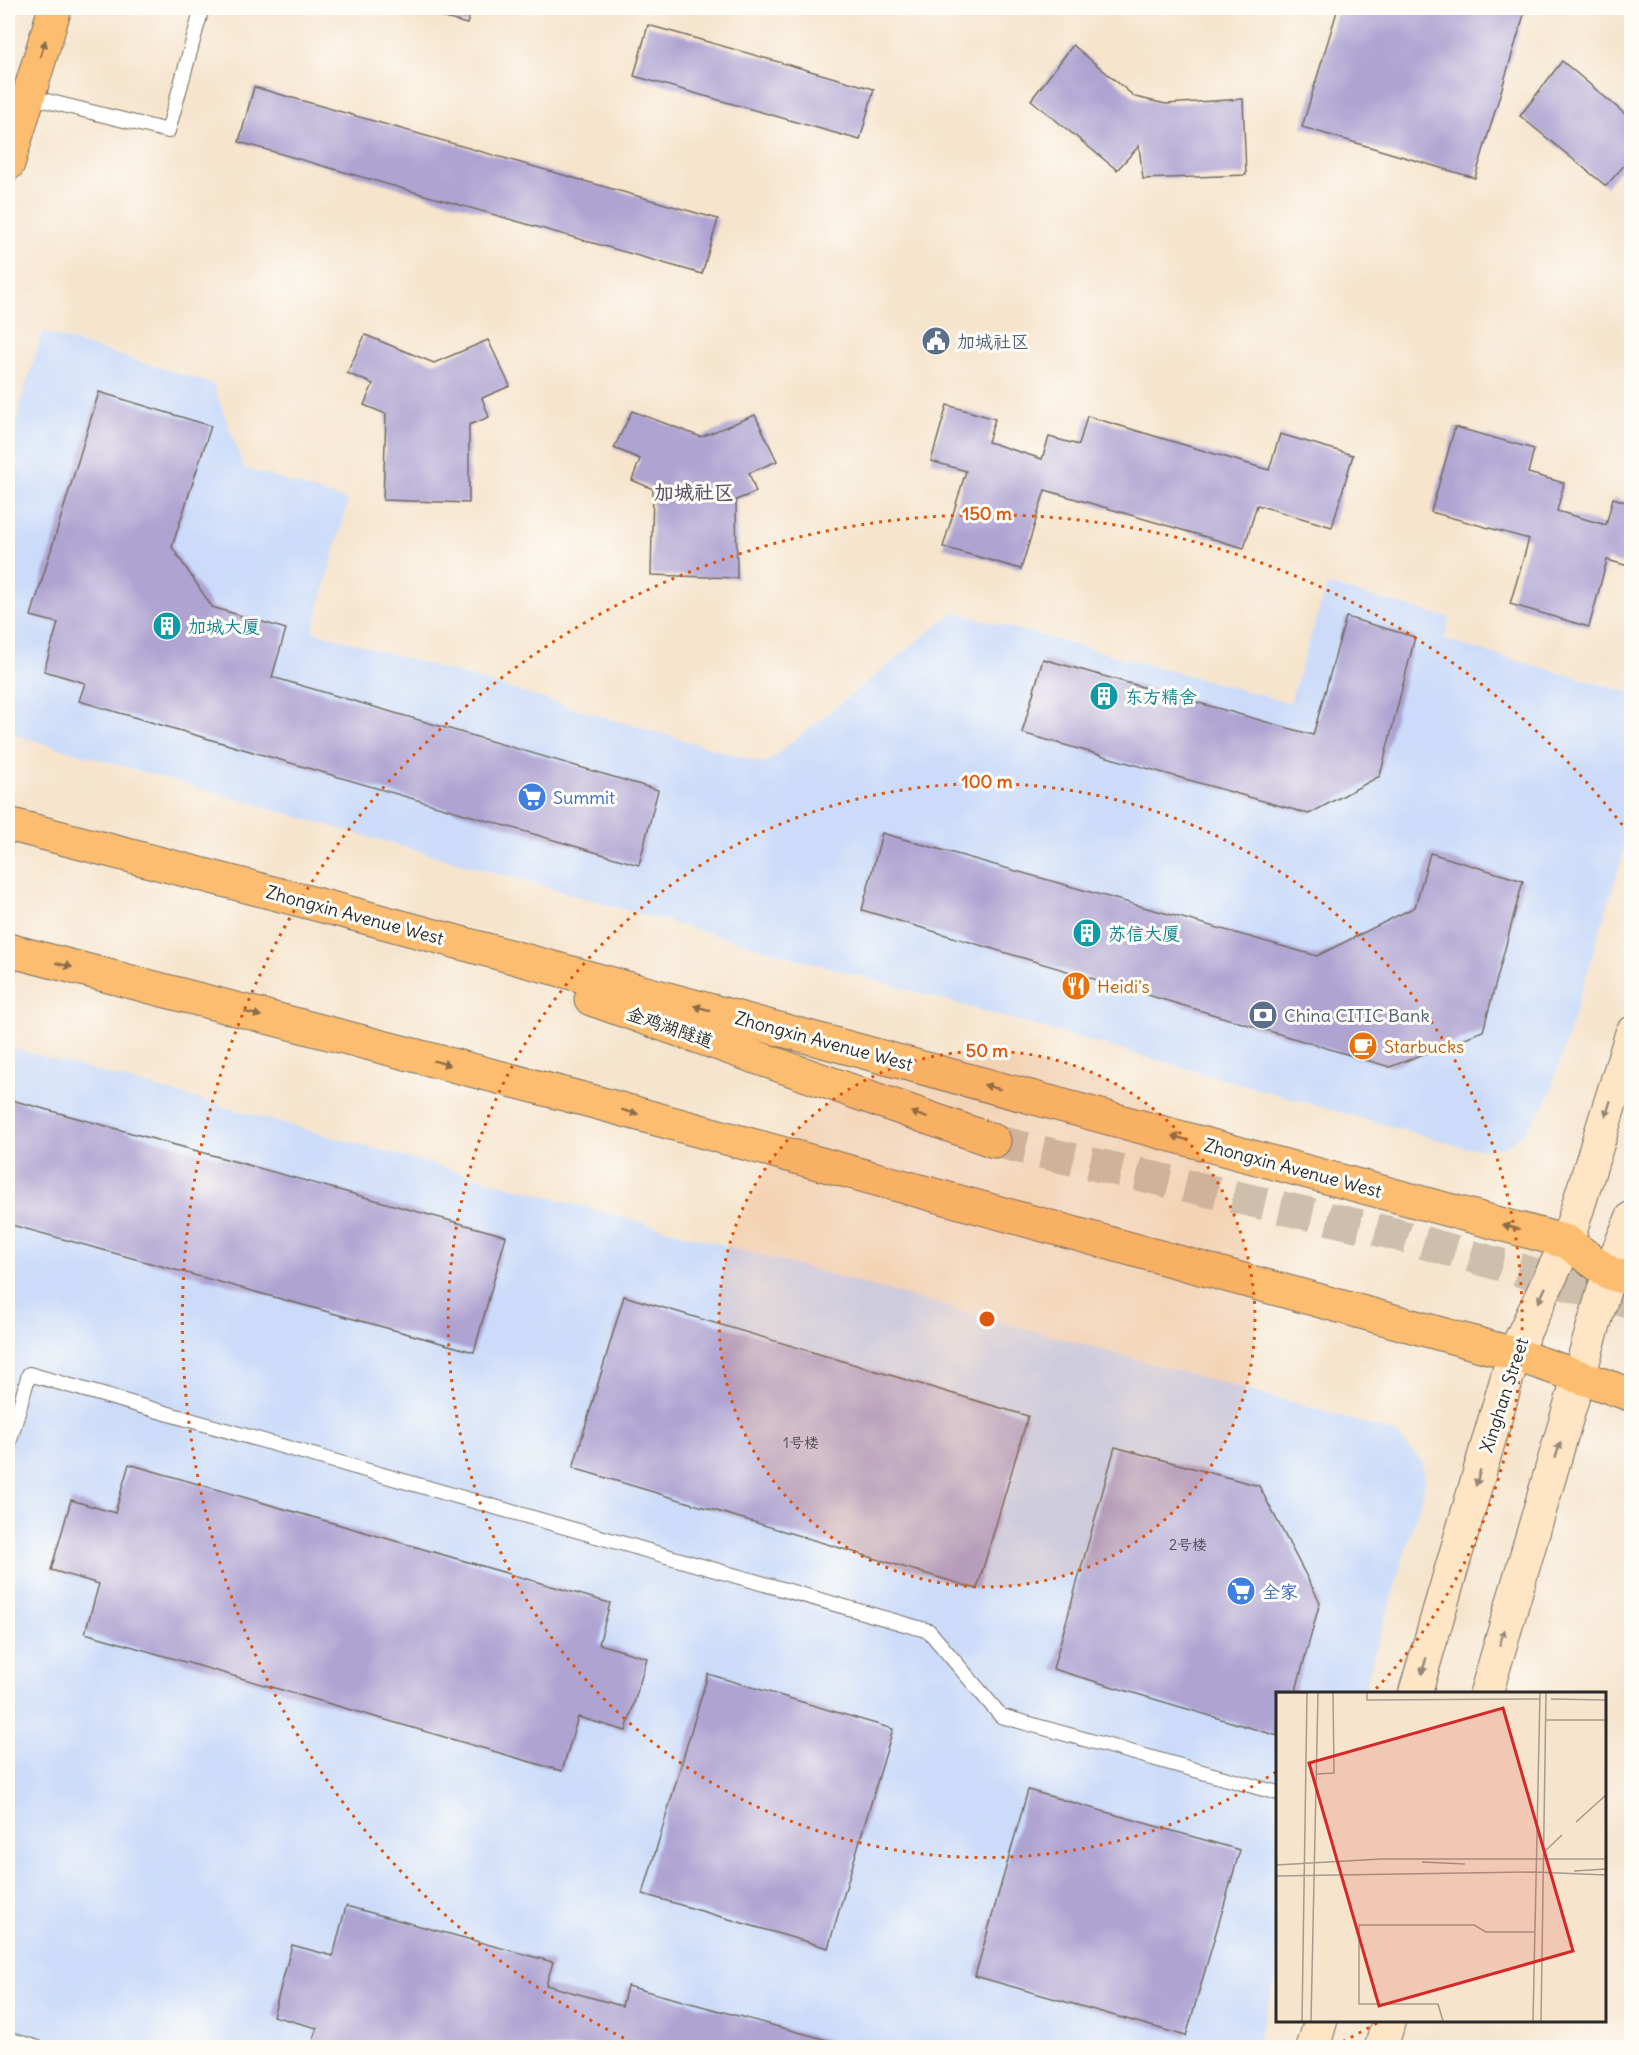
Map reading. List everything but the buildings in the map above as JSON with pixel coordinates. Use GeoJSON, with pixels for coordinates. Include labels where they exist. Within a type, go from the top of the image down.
{"type":"FeatureCollection","features":[{"type":"Feature","properties":{"kind":"main road"},"geometry":{"type":"LineString","coordinates":[[8,164],[55,8]]}},
{"type":"Feature","properties":{"kind":"main road","name":"Zhongxin Avenue West"},"geometry":{"type":"LineString","coordinates":[[8,824],[346,912],[1567,1242],[1620,1276]]}},
{"type":"Feature","properties":{"kind":"main road","name":"金鸡湖隧道"},"geometry":{"type":"LineString","coordinates":[[346,912],[994,1141]]}},
{"type":"Feature","properties":{"kind":"main road"},"geometry":{"type":"LineString","coordinates":[[8,950],[591,1101],[1514,1354],[1632,1395]]}},
{"type":"Feature","properties":{"kind":"main road","name":"Xinghan Street"},"geometry":{"type":"LineString","coordinates":[[1416,1692],[1514,1354],[1567,1242],[1632,1033]]}},
{"type":"Feature","properties":{"kind":"main road"},"geometry":{"type":"LineString","coordinates":[[1487,1692],[1579,1377],[1620,1276],[1631,1221]]}},
{"type":"Feature","properties":{"kind":"main road"},"geometry":{"type":"LineString","coordinates":[[1579,1377],[1632,1389]]}},
{"type":"Feature","properties":{"kind":"main road"},"geometry":{"type":"LineString","coordinates":[[1313,2048],[1320,2022]]}},
{"type":"Feature","properties":{"kind":"main road"},"geometry":{"type":"LineString","coordinates":[[1381,2048],[1388,2022]]}},
{"type":"Feature","properties":{"kind":"lane"},"geometry":{"type":"LineString","coordinates":[[27,96],[168,131],[202,8]]}},
{"type":"Feature","properties":{"kind":"lane"},"geometry":{"type":"LineString","coordinates":[[8,1447],[29,1374],[929,1631],[1001,1716],[1276,1792]]}},
{"type":"Feature","properties":{"kind":"lane"},"geometry":{"type":"LineString","coordinates":[[8,2039],[38,2048]]}},
{"type":"Feature","properties":{"kind":"shaded area"},"geometry":{"type":"Polygon","coordinates":[[[43,332],[213,384],[244,468],[348,501],[313,631],[765,764],[954,612],[1290,703],[1327,585],[1450,618],[1444,640],[1631,693],[1631,829],[1549,1097],[1526,1131],[1502,1148],[1467,1148],[8,733],[8,469],[21,400],[43,332]]]}},
{"type":"Feature","properties":{"kind":"shaded area"},"geometry":{"type":"Polygon","coordinates":[[[8,1047],[1323,1411],[1395,1433],[1423,1463],[1424,1489],[1363,1692],[1276,1692],[1276,1980],[1256,2047],[8,2047],[8,1047]]]}},
{"type":"Feature","properties":{"kind":"tunnel"},"geometry":{"type":"LineString","coordinates":[[994,1141],[1391,1233],[1632,1303]]}},
{"type":"Feature","properties":{"kind":"place","name":"加城社区"},"geometry":{"type":"Point","coordinates":[936,341]}},
{"type":"Feature","properties":{"kind":"place","name":"加城大厦"},"geometry":{"type":"Point","coordinates":[167,626]}},
{"type":"Feature","properties":{"kind":"place","name":"东方精舍"},"geometry":{"type":"Point","coordinates":[1104,696]}},
{"type":"Feature","properties":{"kind":"place","name":"Summit"},"geometry":{"type":"Point","coordinates":[532,797]}},
{"type":"Feature","properties":{"kind":"place","name":"苏信大厦"},"geometry":{"type":"Point","coordinates":[1087,933]}},
{"type":"Feature","properties":{"kind":"place","name":"Heidi's"},"geometry":{"type":"Point","coordinates":[1076,986]}},
{"type":"Feature","properties":{"kind":"place","name":"China CITIC Bank"},"geometry":{"type":"Point","coordinates":[1263,1015]}},
{"type":"Feature","properties":{"kind":"place","name":"Starbucks"},"geometry":{"type":"Point","coordinates":[1363,1046]}},
{"type":"Feature","properties":{"kind":"place","name":"全家"},"geometry":{"type":"Point","coordinates":[1241,1591]}},
{"type":"Feature","properties":{"kind":"district","name":"加城社区"},"geometry":{"type":"Point","coordinates":[694,491]}}]}
